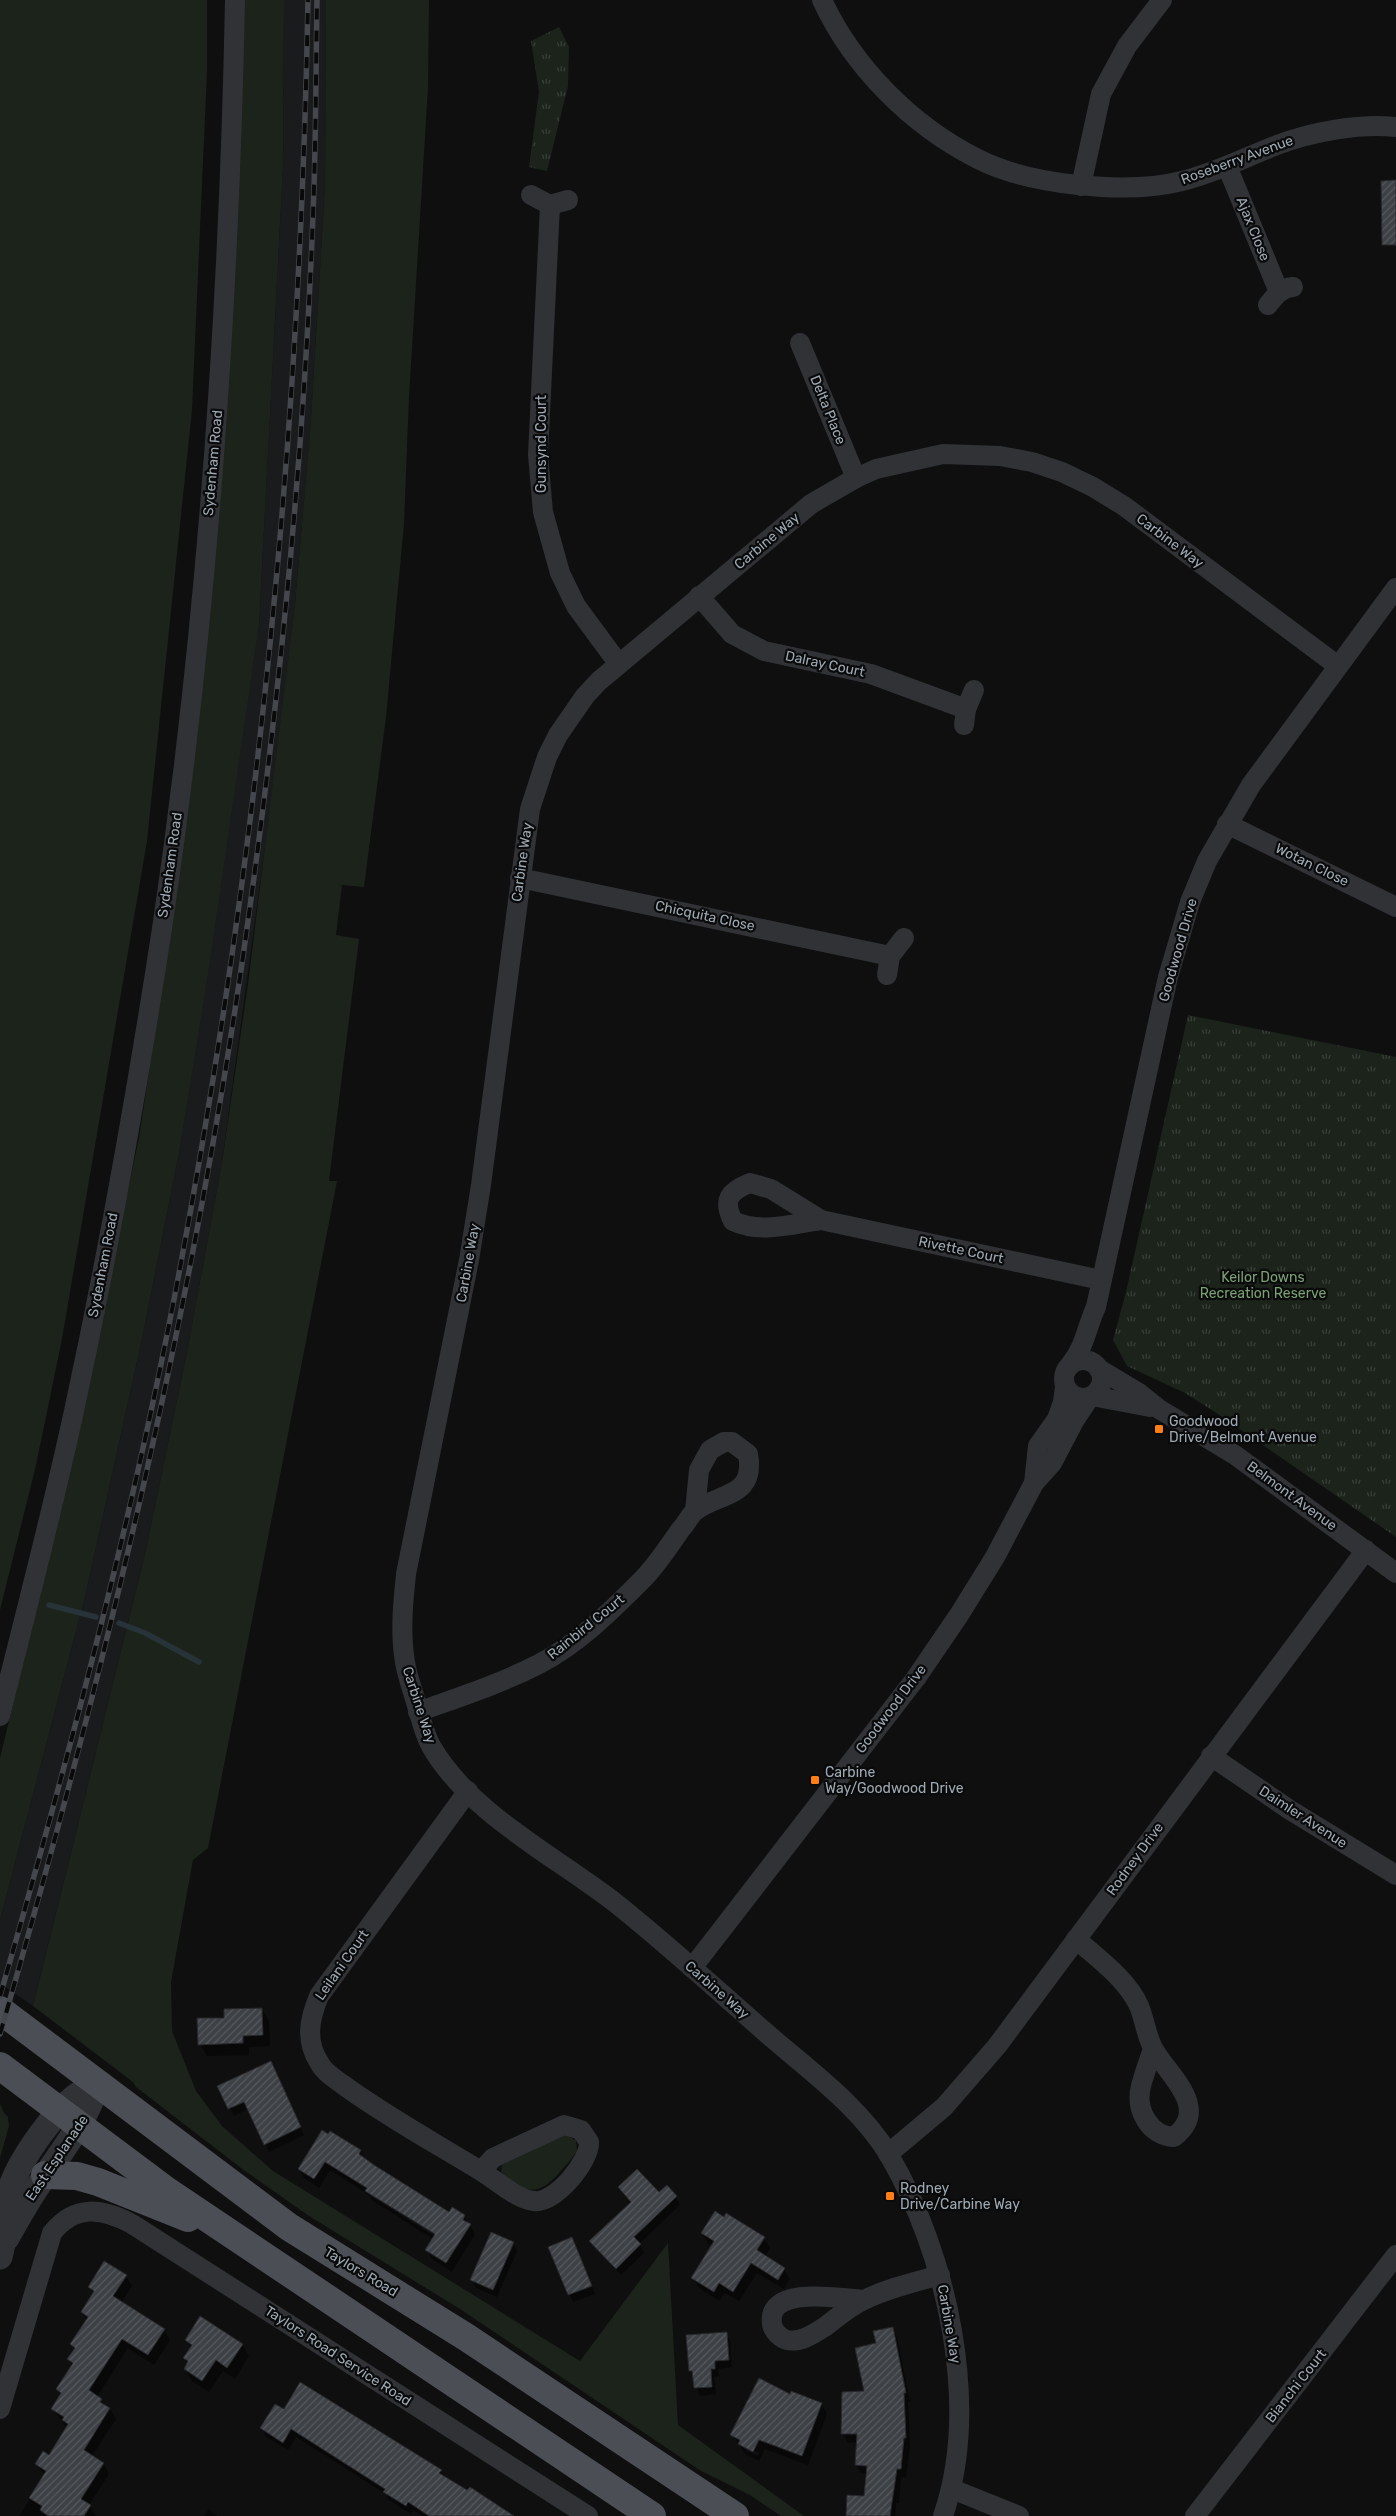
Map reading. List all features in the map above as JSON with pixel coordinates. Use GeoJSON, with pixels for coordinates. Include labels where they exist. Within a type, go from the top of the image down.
{"type":"FeatureCollection","features":[{"type":"Feature","properties":{"kind":"main road","name":"Taylors Road"},"geometry":{"type":"LineString","coordinates":[[0,2010],[289,2226],[466,2337],[735,2516]]}},
{"type":"Feature","properties":{"kind":"main road"},"geometry":{"type":"LineString","coordinates":[[0,2066],[167,2191],[652,2516]]}},
{"type":"Feature","properties":{"kind":"main road"},"geometry":{"type":"LineString","coordinates":[[45,2175],[77,2176],[98,2182],[238,2238]]}},
{"type":"Feature","properties":{"kind":"street","name":"Sydenham Road"},"geometry":{"type":"LineString","coordinates":[[0,1716],[76,1403],[126,1146],[163,920],[184,763],[216,431],[231,171],[234,0]]}},
{"type":"Feature","properties":{"kind":"street","name":"Roseberry Avenue"},"geometry":{"type":"LineString","coordinates":[[822,0],[860,61],[902,107],[938,135],[979,160],[1048,181],[1081,186],[1142,187],[1182,181],[1227,166],[1278,144],[1316,133],[1396,127]]}},
{"type":"Feature","properties":{"kind":"street"},"geometry":{"type":"LineString","coordinates":[[1081,186],[1101,94],[1127,46],[1162,0]]}},
{"type":"Feature","properties":{"kind":"street","name":"Ajax Close"},"geometry":{"type":"LineString","coordinates":[[1227,166],[1280,294]]}},
{"type":"Feature","properties":{"kind":"street","name":"Gunsynd Court"},"geometry":{"type":"LineString","coordinates":[[531,195],[559,202],[538,455],[542,512],[560,573],[576,606],[618,664]]}},
{"type":"Feature","properties":{"kind":"street","name":"Delta Place"},"geometry":{"type":"LineString","coordinates":[[800,343],[856,478]]}},
{"type":"Feature","properties":{"kind":"street","name":"Carbine Way"},"geometry":{"type":"LineString","coordinates":[[944,2516],[952,2489],[958,2427],[957,2356],[940,2275],[922,2224],[888,2154],[851,2107],[692,1968],[618,1905],[497,1817],[468,1792],[430,1744],[418,1712],[405,1663],[402,1614],[406,1574],[474,1232],[530,809],[547,757],[570,716],[585,696],[618,664],[811,504],[856,478],[876,469],[943,454],[1000,456],[1032,462],[1062,472],[1093,487],[1124,506],[1338,666]]}},
{"type":"Feature","properties":{"kind":"street","name":"Goodwood Drive"},"geometry":{"type":"LineString","coordinates":[[1072,1362],[1082,1347],[1088,1324],[1096,1307],[1179,936],[1190,902],[1207,861],[1227,824],[1270,757],[1396,588]]}},
{"type":"Feature","properties":{"kind":"street","name":"Dalray Court"},"geometry":{"type":"LineString","coordinates":[[699,596],[732,634],[764,651],[871,674],[965,717],[974,690]]}},
{"type":"Feature","properties":{"kind":"street","name":"Wotan Close"},"geometry":{"type":"LineString","coordinates":[[1227,824],[1396,907]]}},
{"type":"Feature","properties":{"kind":"street","name":"Chicquita Close"},"geometry":{"type":"LineString","coordinates":[[520,878],[889,965],[904,938]]}},
{"type":"Feature","properties":{"kind":"street","name":"Rivette Court"},"geometry":{"type":"LineString","coordinates":[[821,1220],[1101,1280]]}},
{"type":"Feature","properties":{"kind":"street","name":"Goodwood Drive"},"geometry":{"type":"LineString","coordinates":[[1096,1307],[1099,1326],[1099,1368]]}},
{"type":"Feature","properties":{"kind":"street"},"geometry":{"type":"LineString","coordinates":[[1088,1360],[1099,1368],[1102,1384],[1091,1396],[1084,1398],[1073,1396],[1065,1387],[1064,1374],[1072,1362],[1088,1360]]}},
{"type":"Feature","properties":{"kind":"street","name":"Belmont Avenue"},"geometry":{"type":"LineString","coordinates":[[1099,1368],[1139,1393],[1159,1409],[1235,1455],[1396,1572]]}},
{"type":"Feature","properties":{"kind":"street","name":"Goodwood Drive"},"geometry":{"type":"LineString","coordinates":[[1034,1484],[1038,1446],[1057,1418],[1063,1402],[1065,1387]]}},
{"type":"Feature","properties":{"kind":"street","name":"Goodwood Drive"},"geometry":{"type":"LineString","coordinates":[[692,1968],[916,1678],[990,1566],[1034,1484],[1052,1463],[1074,1421],[1091,1396]]}},
{"type":"Feature","properties":{"kind":"street","name":"Belmont Avenue"},"geometry":{"type":"LineString","coordinates":[[1091,1396],[1132,1402],[1159,1409]]}},
{"type":"Feature","properties":{"kind":"street","name":"Rainbird Court"},"geometry":{"type":"LineString","coordinates":[[418,1712],[506,1680],[540,1663],[573,1641],[611,1611],[652,1570],[695,1511]]}},
{"type":"Feature","properties":{"kind":"street","name":"Rodney Drive"},"geometry":{"type":"LineString","coordinates":[[888,2154],[944,2107],[997,2046],[1366,1550]]}},
{"type":"Feature","properties":{"kind":"street","name":"Daimler Avenue"},"geometry":{"type":"LineString","coordinates":[[1211,1756],[1290,1810],[1396,1875]]}},
{"type":"Feature","properties":{"kind":"street","name":"Leilani Court"},"geometry":{"type":"LineString","coordinates":[[468,1792],[318,1996],[309,2019],[311,2045],[320,2066],[342,2084],[481,2171],[525,2198],[540,2201],[554,2196],[587,2154],[589,2142],[581,2130],[573,2126],[557,2126],[493,2158],[481,2171]]}},
{"type":"Feature","properties":{"kind":"street"},"geometry":{"type":"LineString","coordinates":[[1076,1939],[1117,1976],[1138,2004],[1154,2049]]}},
{"type":"Feature","properties":{"kind":"street","name":"East Esplanade"},"geometry":{"type":"LineString","coordinates":[[2,2250],[5,2212],[9,2193],[32,2149],[70,2119],[91,2107],[98,2083]]}},
{"type":"Feature","properties":{"kind":"street","name":"East Esplanade"},"geometry":{"type":"LineString","coordinates":[[2,2250],[45,2175],[70,2119]]}},
{"type":"Feature","properties":{"kind":"street","name":"Taylors Road Service Road"},"geometry":{"type":"LineString","coordinates":[[0,2410],[47,2245],[60,2223],[70,2216],[82,2212],[104,2212],[132,2224],[588,2516]]}},
{"type":"Feature","properties":{"kind":"street","name":"Bianchi Court"},"geometry":{"type":"LineString","coordinates":[[1195,2516],[1396,2255]]}},
{"type":"Feature","properties":{"kind":"street"},"geometry":{"type":"LineString","coordinates":[[862,2300],[940,2275]]}},
{"type":"Feature","properties":{"kind":"street"},"geometry":{"type":"LineString","coordinates":[[952,2489],[1019,2516]]}},
{"type":"Feature","properties":{"kind":"shaded area"},"geometry":{"type":"Polygon","coordinates":[[[284,0],[326,0],[325,186],[311,419],[295,604],[275,774],[222,1162],[187,1352],[145,1554],[33,2006],[0,1983],[0,1920],[85,1597],[142,1339],[180,1148],[259,625],[283,167],[284,0]]]}},
{"type":"Feature","properties":{"kind":"green space"},"geometry":{"type":"Polygon","coordinates":[[[0,0],[207,0],[207,71],[192,410],[147,841],[62,1339],[36,1465],[0,1610],[0,0]]]}},
{"type":"Feature","properties":{"kind":"green space"},"geometry":{"type":"Polygon","coordinates":[[[241,0],[284,0],[283,167],[259,625],[209,967],[180,1148],[142,1339],[85,1597],[0,1920],[0,1758],[58,1517],[139,1138],[166,960],[241,0]]]}},
{"type":"Feature","properties":{"kind":"green space"},"geometry":{"type":"Polygon","coordinates":[[[326,0],[429,0],[428,88],[409,397],[404,524],[386,717],[364,887],[342,885],[336,935],[359,939],[329,1181],[337,1181],[208,1848],[193,1860],[171,1982],[172,2031],[196,2091],[222,2126],[273,2171],[580,2361],[668,2243],[678,2425],[804,2516],[781,2516],[750,2495],[701,2471],[460,2309],[309,2216],[241,2168],[33,2006],[145,1554],[187,1352],[222,1162],[248,984],[295,604],[311,419],[325,186],[326,0]]]}},
{"type":"Feature","properties":{"kind":"green space"},"geometry":{"type":"Polygon","coordinates":[[[559,27],[569,47],[568,86],[547,171],[529,167],[539,92],[531,41],[559,27]]]}},
{"type":"Feature","properties":{"kind":"green space","name":"Keilor Downs Recreation Reserve"},"geometry":{"type":"Polygon","coordinates":[[[1188,1015],[1396,1057],[1396,1537],[1185,1393],[1127,1366],[1113,1340],[1126,1292],[1188,1015]]]}},
{"type":"Feature","properties":{"kind":"green space"},"geometry":{"type":"Polygon","coordinates":[[[0,2104],[8,2117],[9,2126],[0,2158],[0,2104]]]}},
{"type":"Feature","properties":{"kind":"green space"},"geometry":{"type":"Polygon","coordinates":[[[565,2135],[576,2140],[577,2151],[559,2173],[544,2186],[530,2190],[523,2188],[516,2185],[501,2172],[502,2165],[565,2135]]]}},
{"type":"Feature","properties":{"kind":"building"},"geometry":{"type":"Polygon","coordinates":[[[1396,180],[1396,245],[1382,245],[1381,181],[1396,180]]]}},
{"type":"Feature","properties":{"kind":"building"},"geometry":{"type":"Polygon","coordinates":[[[262,2008],[263,2035],[243,2036],[243,2043],[198,2045],[197,2018],[224,2018],[224,2009],[262,2008]]]}},
{"type":"Feature","properties":{"kind":"building"},"geometry":{"type":"Polygon","coordinates":[[[271,2061],[301,2127],[264,2145],[244,2102],[228,2109],[217,2086],[271,2061]]]}},
{"type":"Feature","properties":{"kind":"building"},"geometry":{"type":"Polygon","coordinates":[[[322,2130],[328,2134],[330,2131],[361,2150],[359,2154],[374,2165],[449,2212],[452,2207],[465,2215],[463,2220],[471,2224],[446,2263],[425,2250],[435,2234],[365,2191],[367,2188],[325,2162],[314,2179],[298,2169],[322,2130]]]}},
{"type":"Feature","properties":{"kind":"building"},"geometry":{"type":"Polygon","coordinates":[[[637,2169],[659,2192],[667,2185],[677,2196],[634,2237],[641,2244],[616,2269],[589,2241],[631,2202],[618,2187],[637,2169]]]}},
{"type":"Feature","properties":{"kind":"building"},"geometry":{"type":"Polygon","coordinates":[[[715,2211],[724,2217],[726,2213],[765,2237],[757,2250],[785,2268],[778,2280],[751,2263],[733,2292],[719,2283],[714,2292],[691,2278],[714,2241],[701,2233],[715,2211]]]}},
{"type":"Feature","properties":{"kind":"building"},"geometry":{"type":"Polygon","coordinates":[[[491,2232],[514,2242],[493,2290],[470,2280],[491,2232]]]}},
{"type":"Feature","properties":{"kind":"building"},"geometry":{"type":"Polygon","coordinates":[[[572,2237],[592,2286],[568,2295],[548,2247],[572,2237]]]}},
{"type":"Feature","properties":{"kind":"building"},"geometry":{"type":"Polygon","coordinates":[[[104,2261],[127,2275],[113,2296],[165,2329],[148,2355],[122,2339],[89,2390],[102,2399],[100,2402],[110,2408],[84,2450],[104,2463],[81,2499],[91,2505],[84,2516],[48,2516],[40,2510],[42,2506],[29,2498],[46,2471],[35,2464],[43,2451],[49,2455],[68,2424],[62,2420],[64,2417],[51,2409],[61,2393],[56,2389],[73,2363],[67,2359],[75,2348],[70,2344],[88,2317],[81,2312],[94,2291],[88,2287],[104,2261]]]}},
{"type":"Feature","properties":{"kind":"building"},"geometry":{"type":"Polygon","coordinates":[[[200,2316],[243,2344],[227,2368],[216,2360],[202,2381],[184,2369],[188,2361],[183,2358],[192,2345],[185,2340],[200,2316]]]}},
{"type":"Feature","properties":{"kind":"building"},"geometry":{"type":"Polygon","coordinates":[[[893,2327],[906,2393],[904,2393],[906,2438],[904,2438],[901,2469],[897,2469],[890,2516],[846,2516],[847,2495],[864,2496],[867,2466],[855,2465],[857,2434],[841,2434],[842,2392],[864,2391],[855,2348],[876,2343],[873,2331],[893,2327]]]}},
{"type":"Feature","properties":{"kind":"building"},"geometry":{"type":"Polygon","coordinates":[[[727,2332],[729,2360],[715,2361],[715,2369],[711,2369],[712,2387],[694,2388],[692,2371],[689,2371],[686,2335],[727,2332]]]}},
{"type":"Feature","properties":{"kind":"building"},"geometry":{"type":"Polygon","coordinates":[[[759,2378],[790,2394],[791,2391],[822,2403],[802,2456],[759,2440],[753,2452],[738,2444],[740,2440],[730,2435],[759,2378]]]}},
{"type":"Feature","properties":{"kind":"building"},"geometry":{"type":"Polygon","coordinates":[[[300,2382],[442,2470],[439,2473],[467,2490],[470,2487],[514,2516],[429,2516],[408,2502],[406,2506],[383,2492],[385,2489],[291,2429],[283,2443],[260,2428],[275,2404],[284,2409],[300,2382]]]}},
{"type":"Feature","properties":{"kind":"waterway"},"geometry":{"type":"LineString","coordinates":[[49,1605],[96,1617]]}},
{"type":"Feature","properties":{"kind":"waterway"},"geometry":{"type":"LineString","coordinates":[[119,1623],[145,1633],[199,1662]]}},
{"type":"Feature","properties":{"kind":"railway"},"geometry":{"type":"LineString","coordinates":[[0,1996],[70,1746],[133,1494],[169,1325],[199,1161],[226,996],[249,831],[268,666],[283,499],[295,333],[303,167],[308,0]]}},
{"type":"Feature","properties":{"kind":"railway"},"geometry":{"type":"LineString","coordinates":[[0,2034],[76,1759],[144,1482],[175,1342],[227,1062],[272,738],[299,463],[314,187],[317,0]]}},
{"type":"Feature","properties":{"kind":"place","name":"Goodwood Drive/Belmont Avenue"},"geometry":{"type":"Point","coordinates":[1159,1429]}},
{"type":"Feature","properties":{"kind":"place","name":"Carbine Way/Goodwood Drive"},"geometry":{"type":"Point","coordinates":[815,1780]}},
{"type":"Feature","properties":{"kind":"place","name":"Rodney Drive/Carbine Way"},"geometry":{"type":"Point","coordinates":[890,2196]}}]}
